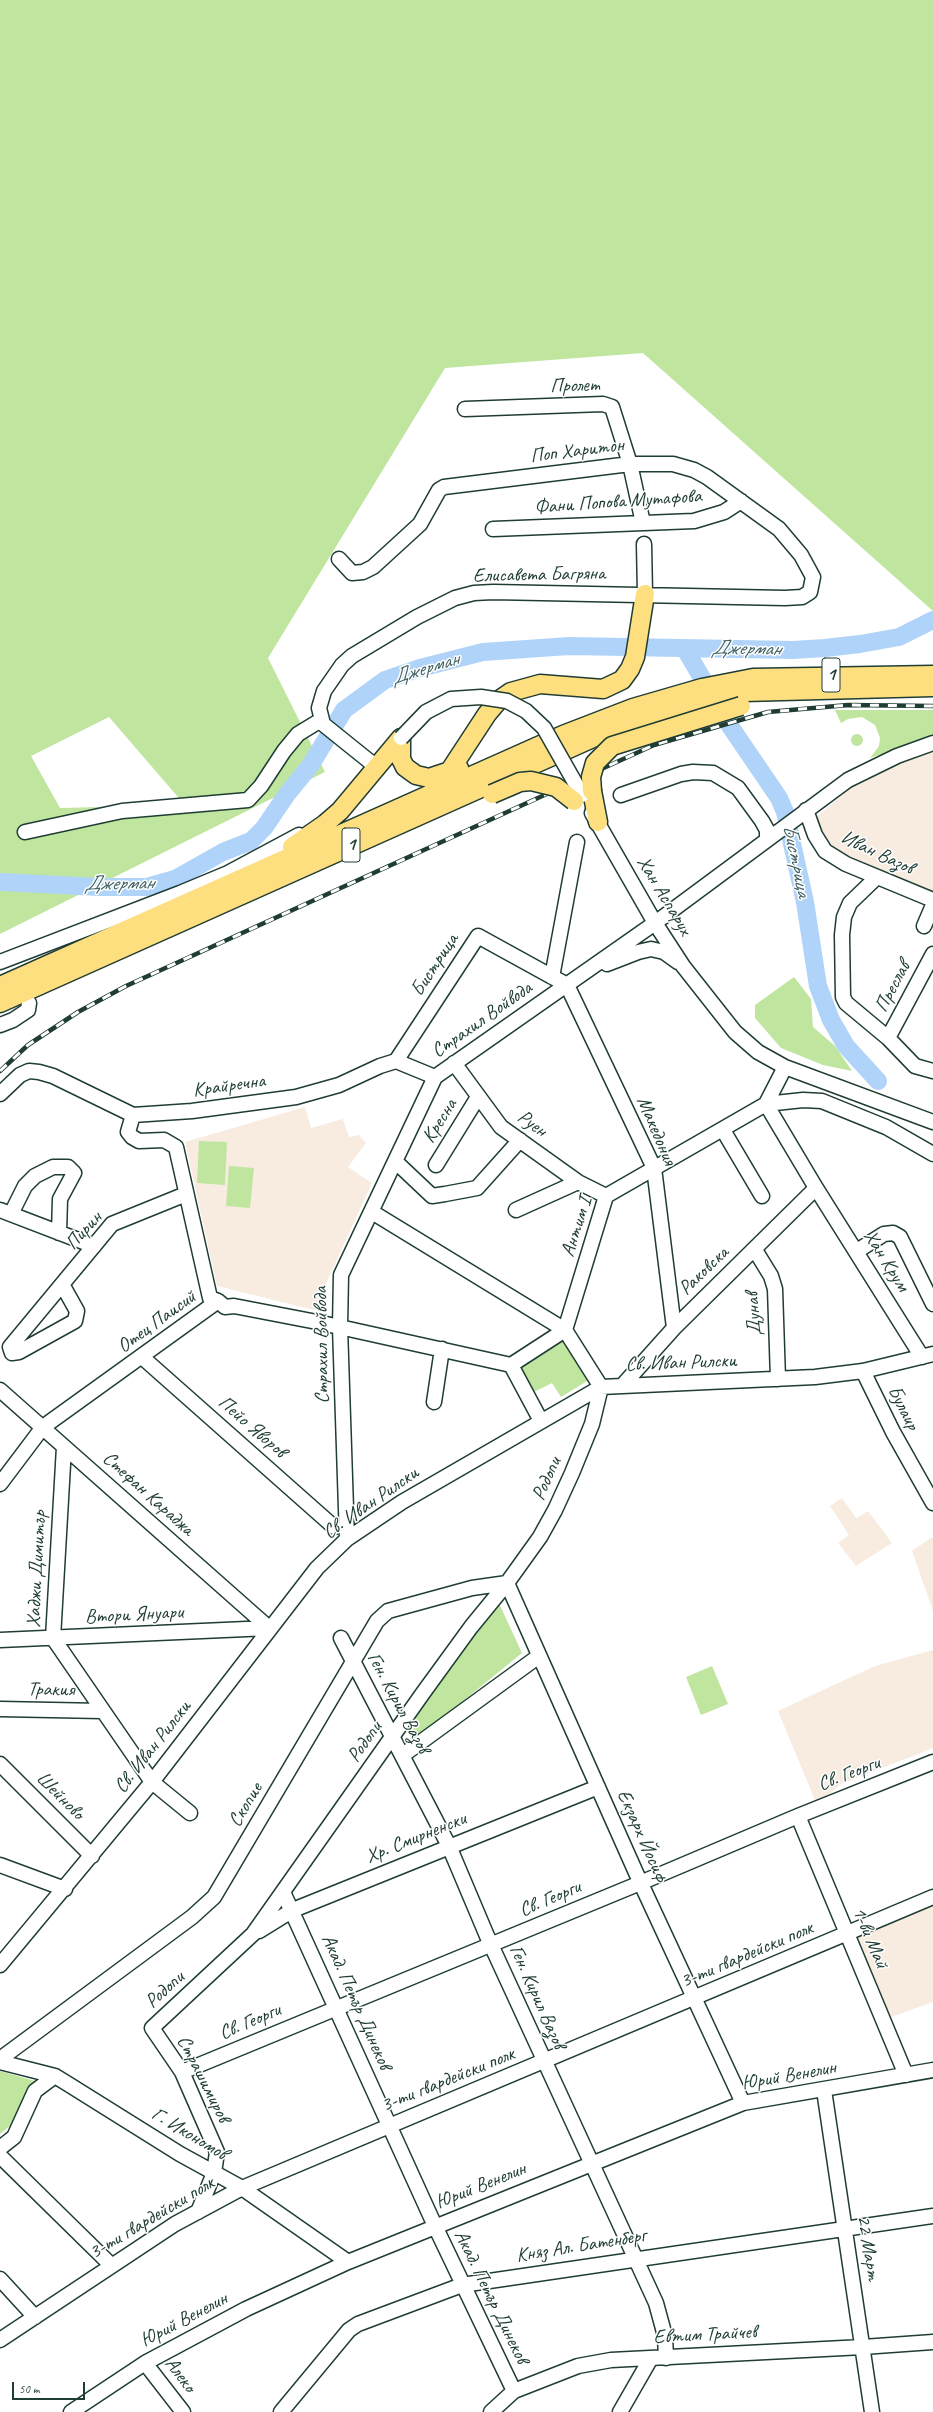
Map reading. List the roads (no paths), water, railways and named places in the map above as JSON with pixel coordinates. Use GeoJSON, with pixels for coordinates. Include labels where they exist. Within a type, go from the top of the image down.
{"type":"FeatureCollection","features":[{"type":"Feature","properties":{"kind":"main road"},"geometry":{"type":"LineString","coordinates":[[449,772],[487,714],[505,696],[519,688],[540,684],[602,689],[622,680],[630,670],[635,657],[644,603]]}},
{"type":"Feature","properties":{"kind":"main road","name":"1"},"geometry":{"type":"LineString","coordinates":[[0,986],[603,719],[704,694],[735,694],[780,676],[933,674]]}},
{"type":"Feature","properties":{"kind":"main road"},"geometry":{"type":"LineString","coordinates":[[583,796],[595,763],[612,746],[735,694],[802,697],[914,687],[933,687]]}},
{"type":"Feature","properties":{"kind":"main road","name":"1"},"geometry":{"type":"LineString","coordinates":[[0,1003],[577,743],[704,694]]}},
{"type":"Feature","properties":{"kind":"main road"},"geometry":{"type":"LineString","coordinates":[[369,760],[405,767],[422,777],[434,777],[603,719]]}},
{"type":"Feature","properties":{"kind":"main road"},"geometry":{"type":"LineString","coordinates":[[401,738],[401,755],[405,767]]}},
{"type":"Feature","properties":{"kind":"main road"},"geometry":{"type":"LineString","coordinates":[[250,875],[325,824],[369,760],[401,738]]}},
{"type":"Feature","properties":{"kind":"main road"},"geometry":{"type":"LineString","coordinates":[[62,974],[210,920],[520,782],[531,781],[550,784],[562,790],[583,796],[598,822]]}},
{"type":"Feature","properties":{"kind":"street","name":"Пролет"},"geometry":{"type":"LineString","coordinates":[[465,409],[608,404],[614,411],[630,464],[643,523]]}},
{"type":"Feature","properties":{"kind":"street","name":"Поп Харитон"},"geometry":{"type":"LineString","coordinates":[[339,559],[352,573],[363,572],[372,567],[420,524],[439,490],[444,487],[630,464],[673,464],[685,467],[707,477],[779,529],[792,541],[809,567],[813,577],[813,584]]}},
{"type":"Feature","properties":{"kind":"street","name":"Фани Попова Мутафова"},"geometry":{"type":"LineString","coordinates":[[493,529],[694,521],[724,512],[742,501]]}},
{"type":"Feature","properties":{"kind":"street"},"geometry":{"type":"LineString","coordinates":[[644,544],[644,603]]}},
{"type":"Feature","properties":{"kind":"street","name":"Елисавета Багряна"},"geometry":{"type":"LineString","coordinates":[[322,722],[319,708],[324,692],[347,660],[417,617],[455,598],[474,593],[493,592],[644,603],[785,598],[802,597],[810,592],[813,584]]}},
{"type":"Feature","properties":{"kind":"street"},"geometry":{"type":"LineString","coordinates":[[401,738],[426,712],[451,700],[481,696],[507,701],[526,711],[544,728],[583,796]]}},
{"type":"Feature","properties":{"kind":"street"},"geometry":{"type":"LineString","coordinates":[[7,963],[180,893],[228,872],[297,837],[343,797],[369,760],[322,722],[298,734],[284,750],[261,786],[248,800],[122,811],[25,832]]}},
{"type":"Feature","properties":{"kind":"street","name":"Страхил Войвода"},"geometry":{"type":"LineString","coordinates":[[347,1540],[340,1327],[341,1275],[396,1162],[435,1076],[655,923],[801,814],[862,772],[933,743]]}},
{"type":"Feature","properties":{"kind":"street"},"geometry":{"type":"LineString","coordinates":[[621,795],[681,774],[712,772],[738,788],[762,821],[771,837]]}},
{"type":"Feature","properties":{"kind":"street","name":"Иван Вазов"},"geometry":{"type":"LineString","coordinates":[[801,814],[825,851],[846,864],[933,900]]}},
{"type":"Feature","properties":{"kind":"street","name":"Хан Аспарух"},"geometry":{"type":"LineString","coordinates":[[598,822],[655,923],[683,966],[735,1032],[758,1052],[785,1067],[933,1122]]}},
{"type":"Feature","properties":{"kind":"street"},"geometry":{"type":"LineString","coordinates":[[552,977],[577,842]]}},
{"type":"Feature","properties":{"kind":"street"},"geometry":{"type":"LineString","coordinates":[[877,877],[850,903],[844,917],[842,935],[842,990],[846,1003],[888,1038],[915,1066],[933,1071]]}},
{"type":"Feature","properties":{"kind":"street"},"geometry":{"type":"LineString","coordinates":[[924,926],[933,905]]}},
{"type":"Feature","properties":{"kind":"street","name":"Бистрица"},"geometry":{"type":"LineString","coordinates":[[396,1061],[478,936],[567,985]]}},
{"type":"Feature","properties":{"kind":"street"},"geometry":{"type":"LineString","coordinates":[[584,973],[638,952],[651,949],[664,952],[683,966]]}},
{"type":"Feature","properties":{"kind":"street","name":"Преслав"},"geometry":{"type":"LineString","coordinates":[[888,1038],[933,954]]}},
{"type":"Feature","properties":{"kind":"street","name":"Македония"},"geometry":{"type":"LineString","coordinates":[[567,985],[654,1168],[674,1328]]}},
{"type":"Feature","properties":{"kind":"street"},"geometry":{"type":"LineString","coordinates":[[0,1025],[13,1020],[28,1010],[30,1003]]}},
{"type":"Feature","properties":{"kind":"street"},"geometry":{"type":"LineString","coordinates":[[396,1061],[435,1076]]}},
{"type":"Feature","properties":{"kind":"street","name":"Крайречна"},"geometry":{"type":"LineString","coordinates":[[0,1094],[20,1074],[28,1071],[53,1076],[133,1115],[192,1111],[296,1097],[339,1086],[380,1066],[396,1061]]}},
{"type":"Feature","properties":{"kind":"street","name":"Руен"},"geometry":{"type":"LineString","coordinates":[[454,1064],[501,1127],[578,1182],[606,1196]]}},
{"type":"Feature","properties":{"kind":"street"},"geometry":{"type":"LineString","coordinates":[[766,1104],[785,1067]]}},
{"type":"Feature","properties":{"kind":"street","name":"Кресна"},"geometry":{"type":"LineString","coordinates":[[436,1165],[478,1097]]}},
{"type":"Feature","properties":{"kind":"street"},"geometry":{"type":"LineString","coordinates":[[766,1104],[803,1100],[822,1101],[886,1127],[933,1154]]}},
{"type":"Feature","properties":{"kind":"street","name":"Антим I"},"geometry":{"type":"LineString","coordinates":[[565,1330],[606,1196],[766,1104]]}},
{"type":"Feature","properties":{"kind":"street","name":"Хан Крум"},"geometry":{"type":"LineString","coordinates":[[766,1104],[816,1188],[856,1251],[928,1355]]}},
{"type":"Feature","properties":{"kind":"street","name":"Отец Паисий"},"geometry":{"type":"LineString","coordinates":[[133,1115],[128,1132],[132,1137],[139,1141],[164,1140],[176,1147],[210,1298],[218,1301]]}},
{"type":"Feature","properties":{"kind":"street"},"geometry":{"type":"LineString","coordinates":[[723,1130],[762,1196]]}},
{"type":"Feature","properties":{"kind":"street"},"geometry":{"type":"LineString","coordinates":[[396,1162],[432,1196],[445,1194],[477,1188],[520,1140]]}},
{"type":"Feature","properties":{"kind":"street"},"geometry":{"type":"LineString","coordinates":[[59,1233],[60,1200],[74,1173],[68,1167],[53,1167],[35,1176],[25,1186],[5,1212],[59,1233],[94,1246]]}},
{"type":"Feature","properties":{"kind":"street"},"geometry":{"type":"LineString","coordinates":[[516,1210],[578,1182]]}},
{"type":"Feature","properties":{"kind":"street","name":"Раковска"},"geometry":{"type":"LineString","coordinates":[[622,1386],[674,1328],[755,1250],[816,1188]]}},
{"type":"Feature","properties":{"kind":"street","name":"Пирин"},"geometry":{"type":"LineString","coordinates":[[63,1286],[77,1311],[75,1321],[19,1352],[12,1353],[10,1347],[63,1286],[112,1224],[186,1194]]}},
{"type":"Feature","properties":{"kind":"street"},"geometry":{"type":"LineString","coordinates":[[372,1212],[565,1330],[601,1387]]}},
{"type":"Feature","properties":{"kind":"street"},"geometry":{"type":"LineString","coordinates":[[856,1251],[884,1234],[893,1233],[900,1237],[933,1304]]}},
{"type":"Feature","properties":{"kind":"street","name":"Дунав"},"geometry":{"type":"LineString","coordinates":[[755,1250],[770,1276],[775,1289],[778,1379]]}},
{"type":"Feature","properties":{"kind":"street"},"geometry":{"type":"LineString","coordinates":[[218,1301],[225,1307],[234,1306],[317,1322],[511,1365],[565,1330]]}},
{"type":"Feature","properties":{"kind":"street","name":"Отец Паисий"},"geometry":{"type":"LineString","coordinates":[[0,1484],[43,1427],[218,1301]]}},
{"type":"Feature","properties":{"kind":"street"},"geometry":{"type":"LineString","coordinates":[[317,1322],[341,1302]]}},
{"type":"Feature","properties":{"kind":"street"},"geometry":{"type":"LineString","coordinates":[[434,1402],[442,1349]]}},
{"type":"Feature","properties":{"kind":"street","name":"Св. Иван Рилски"},"geometry":{"type":"LineString","coordinates":[[0,1965],[65,1889],[152,1782],[269,1628],[317,1568],[347,1540],[402,1502],[601,1387],[778,1379],[863,1372],[928,1355]]}},
{"type":"Feature","properties":{"kind":"street","name":"Пейо Яворов"},"geometry":{"type":"LineString","coordinates":[[142,1357],[334,1527]]}},
{"type":"Feature","properties":{"kind":"street"},"geometry":{"type":"LineString","coordinates":[[511,1365],[541,1421]]}},
{"type":"Feature","properties":{"kind":"street","name":"Булаир"},"geometry":{"type":"LineString","coordinates":[[863,1372],[892,1432],[933,1503]]}},
{"type":"Feature","properties":{"kind":"street","name":"Родопи"},"geometry":{"type":"LineString","coordinates":[[152,2028],[253,1934],[471,1627],[507,1583],[555,1510],[592,1424],[601,1387]]}},
{"type":"Feature","properties":{"kind":"street","name":"Стефан Караджа"},"geometry":{"type":"LineString","coordinates":[[0,1390],[269,1628]]}},
{"type":"Feature","properties":{"kind":"street","name":"Хаджи Димитър"},"geometry":{"type":"LineString","coordinates":[[64,1446],[53,1638],[152,1782],[190,1813]]}},
{"type":"Feature","properties":{"kind":"street","name":"Екзарх Йосиф"},"geometry":{"type":"LineString","coordinates":[[507,1583],[694,2000],[743,2103]]}},
{"type":"Feature","properties":{"kind":"street","name":"Скопие"},"geometry":{"type":"LineString","coordinates":[[0,2059],[192,1917],[214,1897],[377,1621],[388,1611],[472,1588],[507,1583]]}},
{"type":"Feature","properties":{"kind":"street","name":"Втори Януари"},"geometry":{"type":"LineString","coordinates":[[0,1640],[269,1628]]}},
{"type":"Feature","properties":{"kind":"street","name":"Ген. Кирил Вазов"},"geometry":{"type":"LineString","coordinates":[[341,1638],[394,1736],[449,1846],[492,1945],[656,2303],[665,2336],[658,2358]]}},
{"type":"Feature","properties":{"kind":"street"},"geometry":{"type":"LineString","coordinates":[[403,1755],[539,1656]]}},
{"type":"Feature","properties":{"kind":"street","name":"Тракия"},"geometry":{"type":"LineString","coordinates":[[0,1709],[102,1711]]}},
{"type":"Feature","properties":{"kind":"street","name":"Шейново"},"geometry":{"type":"LineString","coordinates":[[0,1764],[92,1856]]}},
{"type":"Feature","properties":{"kind":"street","name":"Св. Георги"},"geometry":{"type":"LineString","coordinates":[[182,2072],[492,1945],[798,1816],[931,1768]]}},
{"type":"Feature","properties":{"kind":"street","name":"Хр. Смирненски"},"geometry":{"type":"LineString","coordinates":[[253,1934],[293,1910],[598,1787]]}},
{"type":"Feature","properties":{"kind":"street","name":"1-ви Май"},"geometry":{"type":"LineString","coordinates":[[798,1816],[906,2075]]}},
{"type":"Feature","properties":{"kind":"street"},"geometry":{"type":"LineString","coordinates":[[0,1865],[65,1889]]}},
{"type":"Feature","properties":{"kind":"street","name":"Акад. Петър Динеков"},"geometry":{"type":"LineString","coordinates":[[283,1892],[293,1910],[389,2126],[462,2285],[514,2391]]}},
{"type":"Feature","properties":{"kind":"street","name":"3-ти гвардейски полк"},"geometry":{"type":"LineString","coordinates":[[0,2340],[175,2224],[242,2188],[694,2000],[933,1897]]}},
{"type":"Feature","properties":{"kind":"street","name":"Страшимиров"},"geometry":{"type":"LineString","coordinates":[[152,2028],[182,2072],[217,2152],[214,2172],[198,2212]]}},
{"type":"Feature","properties":{"kind":"street","name":"Г. Икономов"},"geometry":{"type":"LineString","coordinates":[[0,2062],[55,2076],[242,2188],[348,2262]]}},
{"type":"Feature","properties":{"kind":"street","name":"Юрий Венелин"},"geometry":{"type":"LineString","coordinates":[[71,2412],[145,2363],[246,2309],[348,2262],[743,2103],[933,2070]]}},
{"type":"Feature","properties":{"kind":"street"},"geometry":{"type":"LineString","coordinates":[[0,2148],[14,2137],[35,2091],[55,2076]]}},
{"type":"Feature","properties":{"kind":"street","name":"22 Март"},"geometry":{"type":"LineString","coordinates":[[824,2090],[872,2412]]}},
{"type":"Feature","properties":{"kind":"street"},"geometry":{"type":"LineString","coordinates":[[0,2156],[111,2266]]}},
{"type":"Feature","properties":{"kind":"street","name":"Княз Ал. Батенберг"},"geometry":{"type":"LineString","coordinates":[[281,2412],[337,2342],[358,2324],[462,2285],[635,2258],[933,2216]]}},
{"type":"Feature","properties":{"kind":"street"},"geometry":{"type":"LineString","coordinates":[[0,2279],[35,2317]]}},
{"type":"Feature","properties":{"kind":"street","name":"Евтим Трайчев"},"geometry":{"type":"LineString","coordinates":[[492,2412],[514,2391],[578,2366],[610,2360],[933,2342]]}},
{"type":"Feature","properties":{"kind":"street"},"geometry":{"type":"LineString","coordinates":[[620,2412],[658,2358]]}},
{"type":"Feature","properties":{"kind":"street","name":"Алеко"},"geometry":{"type":"LineString","coordinates":[[145,2363],[183,2412]]}},
{"type":"Feature","properties":{"kind":"waterway","name":"Джерман"},"geometry":{"type":"LineString","coordinates":[[0,882],[99,887],[147,887],[175,879],[223,852],[251,841],[264,828],[287,794],[310,766],[344,710],[385,680],[420,668],[483,652],[569,646],[793,650],[825,648],[899,637],[933,620]]}},
{"type":"Feature","properties":{"kind":"waterway","name":"Бистрица"},"geometry":{"type":"LineString","coordinates":[[685,649],[730,726],[779,798],[785,812],[805,902],[818,986],[831,1020],[846,1046],[878,1081]]}},
{"type":"Feature","properties":{"kind":"railway"},"geometry":{"type":"LineString","coordinates":[[0,1071],[28,1045],[78,1012],[126,986],[654,745],[768,712],[848,705],[933,706]]}}]}
